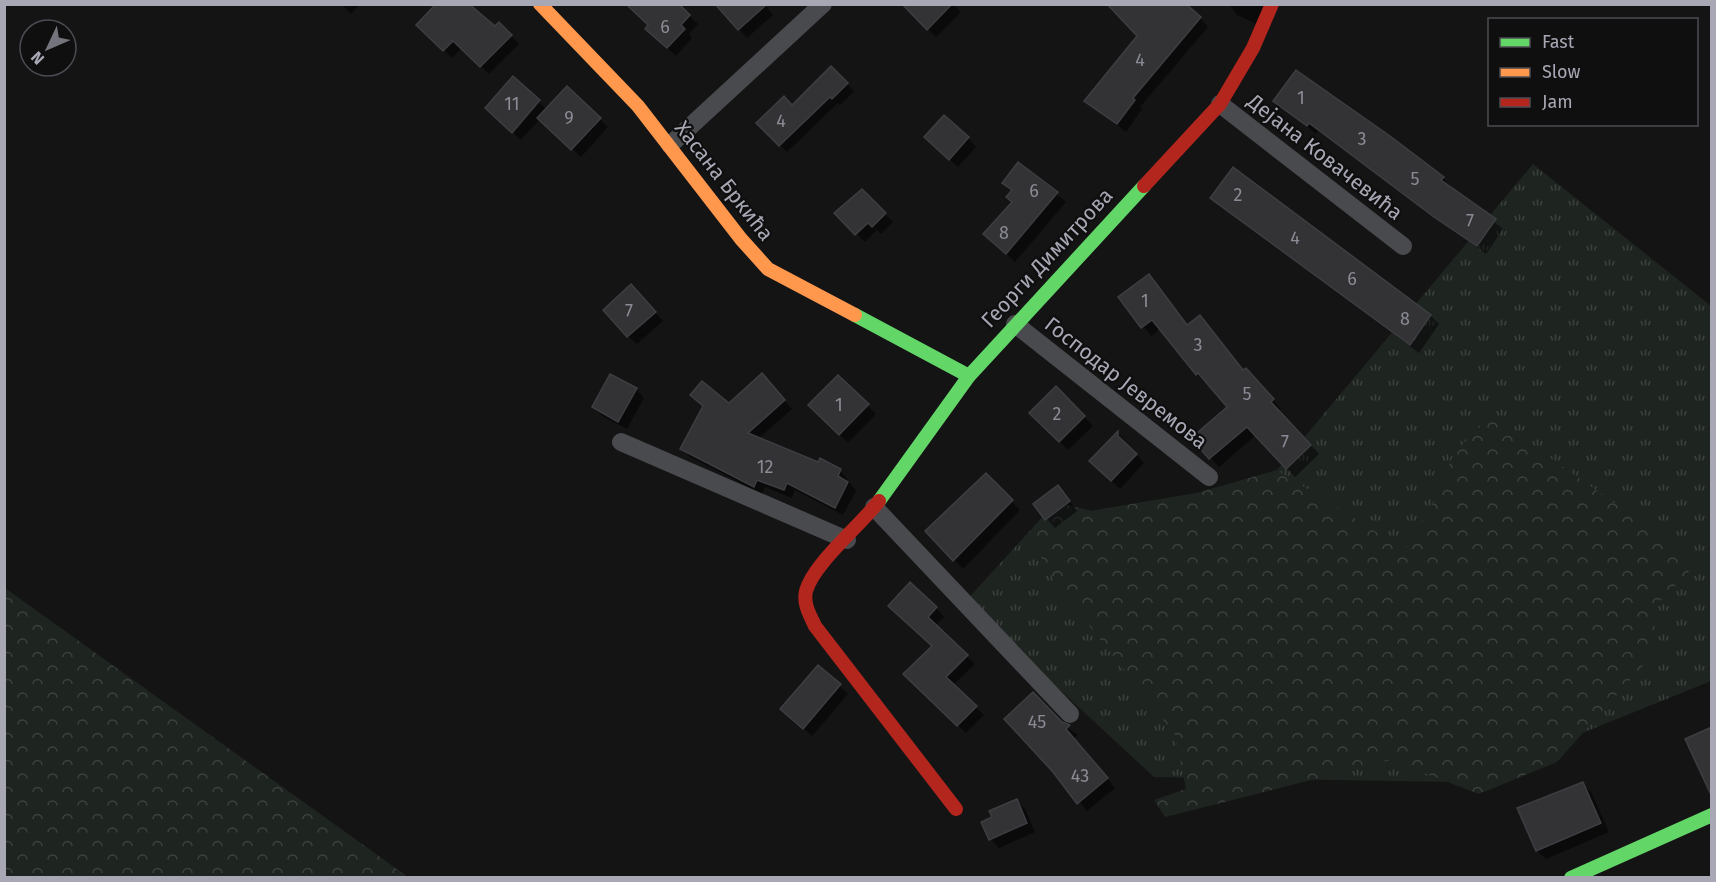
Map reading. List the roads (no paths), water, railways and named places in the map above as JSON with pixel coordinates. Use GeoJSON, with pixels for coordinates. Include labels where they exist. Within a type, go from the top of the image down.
{"type":"FeatureCollection","features":[{"type":"Feature","properties":{"kind":"street","name":"Хасана Бркића"},"geometry":{"type":"LineString","coordinates":[[540,4],[614,78],[670,145],[748,249],[768,269],[969,376]]}},
{"type":"Feature","properties":{"kind":"street"},"geometry":{"type":"LineString","coordinates":[[670,145],[823,4]]}},
{"type":"Feature","properties":{"kind":"street","name":"Георги Димитрова"},"geometry":{"type":"LineString","coordinates":[[956,809],[815,626],[806,607],[806,592],[813,575],[847,540],[873,507],[969,376],[1220,104],[1253,48],[1272,4]]}},
{"type":"Feature","properties":{"kind":"street","name":"Дејана Ковачевића"},"geometry":{"type":"LineString","coordinates":[[1220,104],[1403,246]]}},
{"type":"Feature","properties":{"kind":"street","name":"Господар Јевремова"},"geometry":{"type":"LineString","coordinates":[[1015,324],[1209,477]]}},
{"type":"Feature","properties":{"kind":"street"},"geometry":{"type":"LineString","coordinates":[[621,442],[847,540]]}},
{"type":"Feature","properties":{"kind":"street"},"geometry":{"type":"LineString","coordinates":[[873,507],[1070,714]]}},
{"type":"Feature","properties":{"kind":"street"},"geometry":{"type":"LineString","coordinates":[[1571,878],[1712,815]]}}]}
